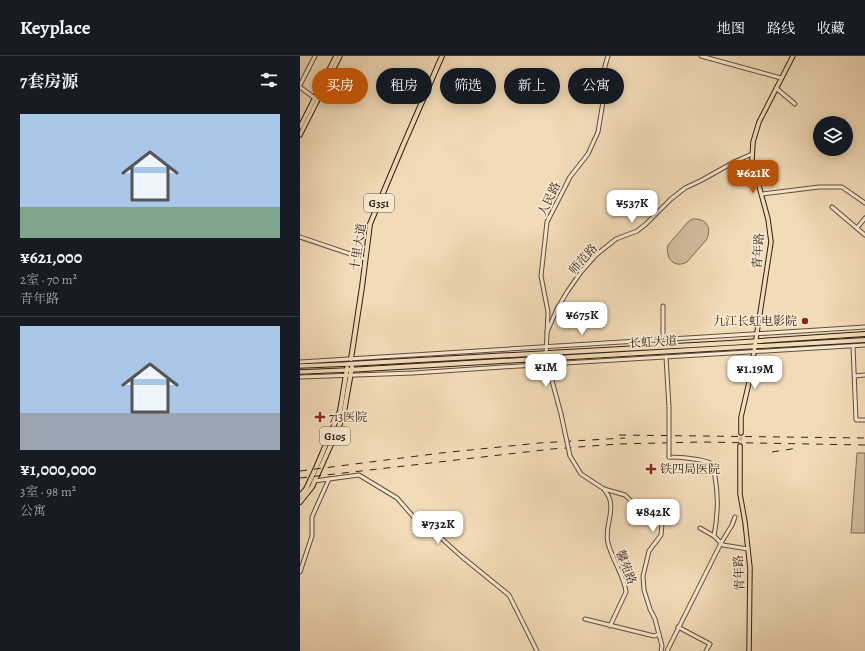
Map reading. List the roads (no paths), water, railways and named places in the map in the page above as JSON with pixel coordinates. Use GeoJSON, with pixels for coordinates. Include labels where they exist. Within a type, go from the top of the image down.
{"type":"FeatureCollection","features":[{"type":"Feature","properties":{"kind":"highway","name":"十里大道"},"geometry":{"type":"LineString","coordinates":[[351,359],[370,224],[442,56]]}},
{"type":"Feature","properties":{"kind":"highway","name":"长虹大道"},"geometry":{"type":"LineString","coordinates":[[349,370],[755,343],[865,334]]}},
{"type":"Feature","properties":{"kind":"highway","name":"长虹大道"},"geometry":{"type":"LineString","coordinates":[[755,343],[865,340]]}},
{"type":"Feature","properties":{"kind":"highway","name":"长虹大道"},"geometry":{"type":"LineString","coordinates":[[350,364],[546,357]]}},
{"type":"Feature","properties":{"kind":"highway"},"geometry":{"type":"LineString","coordinates":[[350,364],[351,359]]}},
{"type":"Feature","properties":{"kind":"highway","name":"G105"},"geometry":{"type":"LineString","coordinates":[[300,502],[309,491],[314,481],[344,412],[350,364]]}},
{"type":"Feature","properties":{"kind":"highway","name":"G105"},"geometry":{"type":"LineString","coordinates":[[300,496],[306,489],[338,416],[349,375]]}},
{"type":"Feature","properties":{"kind":"main road"},"geometry":{"type":"LineString","coordinates":[[330,68],[336,56]]}},
{"type":"Feature","properties":{"kind":"main road"},"geometry":{"type":"LineString","coordinates":[[333,68],[340,56]]}},
{"type":"Feature","properties":{"kind":"main road","name":"青年路"},"geometry":{"type":"LineString","coordinates":[[740,433],[741,417],[754,352],[771,242],[768,219],[752,160],[753,142],[759,122],[793,56]]}},
{"type":"Feature","properties":{"kind":"main road"},"geometry":{"type":"LineString","coordinates":[[300,127],[313,104]]}},
{"type":"Feature","properties":{"kind":"main road"},"geometry":{"type":"LineString","coordinates":[[300,135],[314,104]]}},
{"type":"Feature","properties":{"kind":"main road"},"geometry":{"type":"LineString","coordinates":[[300,366],[350,364]]}},
{"type":"Feature","properties":{"kind":"main road"},"geometry":{"type":"LineString","coordinates":[[300,372],[349,370]]}},
{"type":"Feature","properties":{"kind":"main road","name":"青年路"},"geometry":{"type":"LineString","coordinates":[[740,446],[740,494],[750,568],[749,651]]}},
{"type":"Feature","properties":{"kind":"street"},"geometry":{"type":"LineString","coordinates":[[312,96],[300,86],[315,56]]}},
{"type":"Feature","properties":{"kind":"street","name":"人民路"},"geometry":{"type":"LineString","coordinates":[[608,56],[605,66],[603,102],[598,132],[588,154],[570,177],[547,222],[541,276],[548,312],[546,357],[570,456],[581,474],[604,488],[625,495],[631,501],[657,518],[662,524],[661,535],[649,551],[643,576],[644,590],[659,634]]}},
{"type":"Feature","properties":{"kind":"street"},"geometry":{"type":"LineString","coordinates":[[701,56],[781,78]]}},
{"type":"Feature","properties":{"kind":"street"},"geometry":{"type":"LineString","coordinates":[[776,88],[796,104]]}},
{"type":"Feature","properties":{"kind":"street","name":"师范路"},"geometry":{"type":"LineString","coordinates":[[547,332],[557,309],[581,272],[596,255],[616,240],[637,231],[685,188],[752,154]]}},
{"type":"Feature","properties":{"kind":"street"},"geometry":{"type":"LineString","coordinates":[[762,194],[819,187],[842,187],[865,203]]}},
{"type":"Feature","properties":{"kind":"street"},"geometry":{"type":"LineString","coordinates":[[832,207],[865,235]]}},
{"type":"Feature","properties":{"kind":"street"},"geometry":{"type":"LineString","coordinates":[[857,228],[865,218]]}},
{"type":"Feature","properties":{"kind":"street"},"geometry":{"type":"LineString","coordinates":[[300,237],[365,259]]}},
{"type":"Feature","properties":{"kind":"street"},"geometry":{"type":"LineString","coordinates":[[662,306],[663,339]]}},
{"type":"Feature","properties":{"kind":"street"},"geometry":{"type":"LineString","coordinates":[[300,362],[865,327]]}},
{"type":"Feature","properties":{"kind":"street"},"geometry":{"type":"LineString","coordinates":[[300,377],[413,373],[865,345]]}},
{"type":"Feature","properties":{"kind":"street"},"geometry":{"type":"LineString","coordinates":[[852,346],[855,376],[856,420],[865,420]]}},
{"type":"Feature","properties":{"kind":"street"},"geometry":{"type":"LineString","coordinates":[[666,358],[669,407],[669,457],[709,462],[712,466],[718,500],[718,513],[714,536]]}},
{"type":"Feature","properties":{"kind":"street"},"geometry":{"type":"LineString","coordinates":[[855,376],[865,375]]}},
{"type":"Feature","properties":{"kind":"street"},"geometry":{"type":"LineString","coordinates":[[314,481],[359,476],[397,498],[418,522],[442,538],[509,596],[537,651]]}},
{"type":"Feature","properties":{"kind":"street"},"geometry":{"type":"LineString","coordinates":[[300,572],[312,536],[312,517],[329,480]]}},
{"type":"Feature","properties":{"kind":"street","name":"馨苑路"},"geometry":{"type":"LineString","coordinates":[[604,488],[610,500],[611,507],[607,530],[608,541],[612,556],[626,587],[626,592],[610,626]]}},
{"type":"Feature","properties":{"kind":"street"},"geometry":{"type":"LineString","coordinates":[[667,651],[721,543],[736,517]]}},
{"type":"Feature","properties":{"kind":"street"},"geometry":{"type":"LineString","coordinates":[[700,528],[714,536],[723,545],[748,549]]}},
{"type":"Feature","properties":{"kind":"street"},"geometry":{"type":"LineString","coordinates":[[585,620],[654,636],[659,634],[662,646],[661,651]]}},
{"type":"Feature","properties":{"kind":"street"},"geometry":{"type":"LineString","coordinates":[[678,627],[710,644],[706,651]]}},
{"type":"Feature","properties":{"kind":"tunnel"},"geometry":{"type":"LineString","coordinates":[[740,446],[741,433]]}},
{"type":"Feature","properties":{"kind":"railway"},"geometry":{"type":"LineString","coordinates":[[619,435],[865,438]]}},
{"type":"Feature","properties":{"kind":"railway"},"geometry":{"type":"LineString","coordinates":[[300,471],[441,453],[539,443],[625,438]]}},
{"type":"Feature","properties":{"kind":"railway"},"geometry":{"type":"LineString","coordinates":[[300,478],[552,449],[618,444],[701,442],[865,445]]}},
{"type":"Feature","properties":{"kind":"railway"},"geometry":{"type":"LineString","coordinates":[[772,452],[798,448]]}},
{"type":"Feature","properties":{"kind":"place","name":"九江长虹电影院"},"geometry":{"type":"Point","coordinates":[805,321]}},
{"type":"Feature","properties":{"kind":"place","name":"713医院"},"geometry":{"type":"Point","coordinates":[320,417]}},
{"type":"Feature","properties":{"kind":"place","name":"铁四局医院"},"geometry":{"type":"Point","coordinates":[651,469]}}]}
